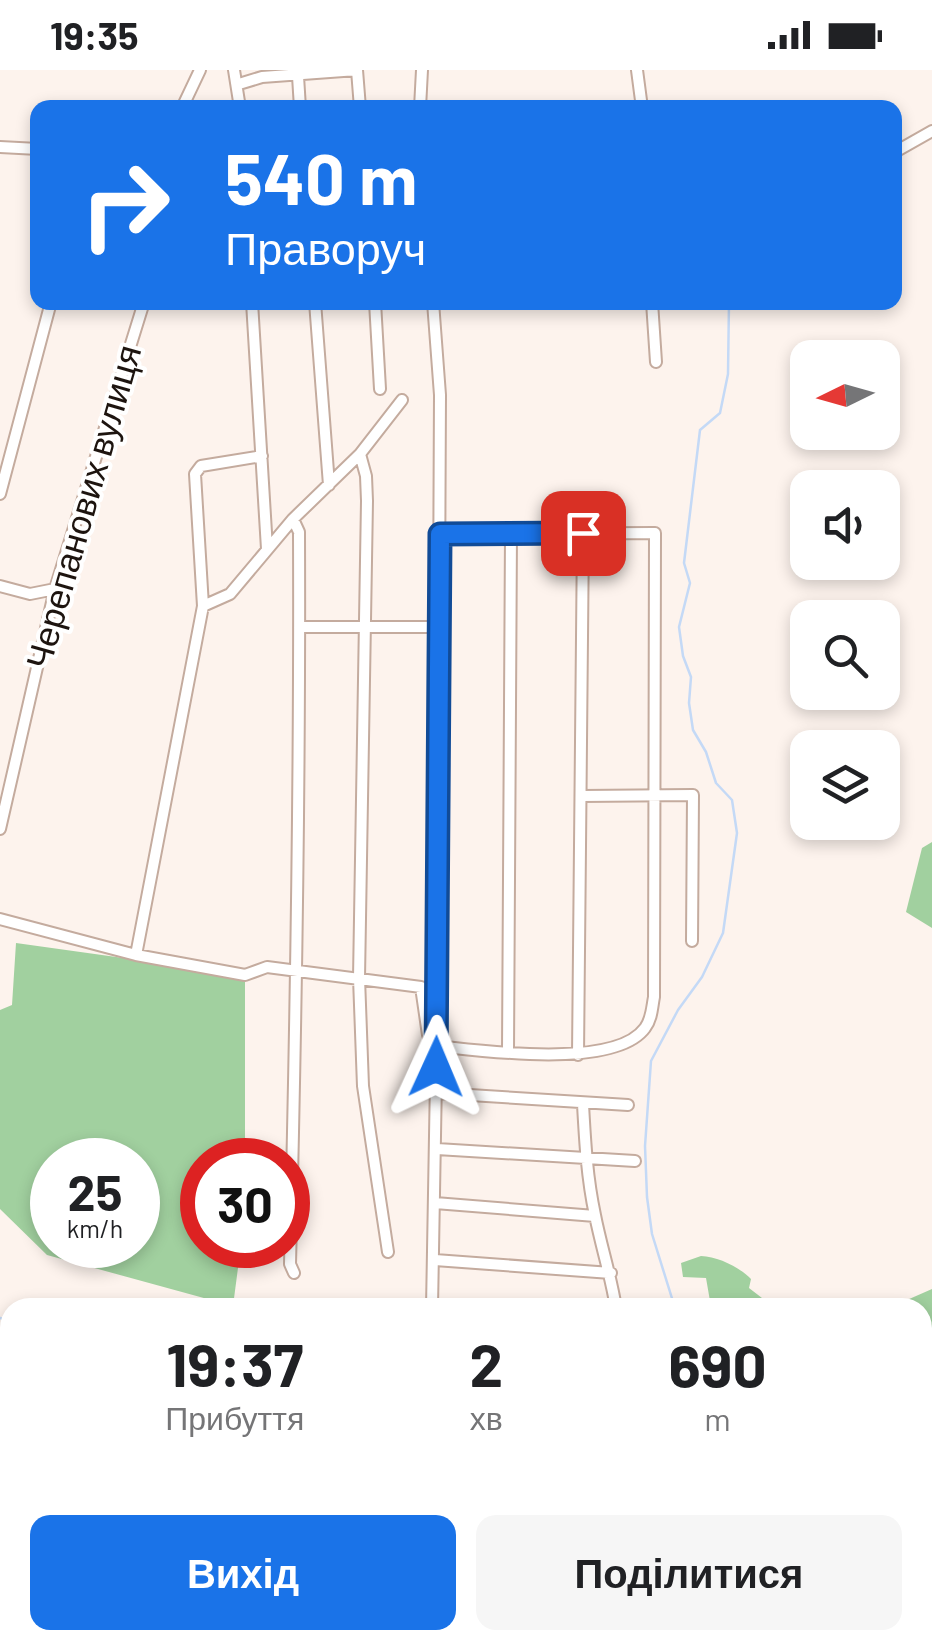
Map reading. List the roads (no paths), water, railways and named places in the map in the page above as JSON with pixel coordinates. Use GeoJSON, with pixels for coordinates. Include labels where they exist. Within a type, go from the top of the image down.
{"type":"FeatureCollection","features":[{"type":"Feature","properties":{"kind":"street"},"geometry":{"type":"LineString","coordinates":[[186,100],[200,70]]}},
{"type":"Feature","properties":{"kind":"street"},"geometry":{"type":"LineString","coordinates":[[234,70],[240,100]]}},
{"type":"Feature","properties":{"kind":"street"},"geometry":{"type":"LineString","coordinates":[[239,84],[262,78],[357,70],[359,100]]}},
{"type":"Feature","properties":{"kind":"street"},"geometry":{"type":"LineString","coordinates":[[420,100],[422,70]]}},
{"type":"Feature","properties":{"kind":"street"},"geometry":{"type":"LineString","coordinates":[[637,70],[641,100]]}},
{"type":"Feature","properties":{"kind":"street"},"geometry":{"type":"LineString","coordinates":[[298,76],[300,100]]}},
{"type":"Feature","properties":{"kind":"street"},"geometry":{"type":"LineString","coordinates":[[902,148],[932,131]]}},
{"type":"Feature","properties":{"kind":"street"},"geometry":{"type":"LineString","coordinates":[[0,146],[30,148]]}},
{"type":"Feature","properties":{"kind":"street"},"geometry":{"type":"LineString","coordinates":[[0,494],[49,310]]}},
{"type":"Feature","properties":{"kind":"street","name":"Черепанових вулиця"},"geometry":{"type":"LineString","coordinates":[[0,829],[55,589],[142,310]]}},
{"type":"Feature","properties":{"kind":"street"},"geometry":{"type":"LineString","coordinates":[[253,310],[267,549]]}},
{"type":"Feature","properties":{"kind":"street"},"geometry":{"type":"LineString","coordinates":[[316,310],[329,486]]}},
{"type":"Feature","properties":{"kind":"street"},"geometry":{"type":"LineString","coordinates":[[375,310],[380,389]]}},
{"type":"Feature","properties":{"kind":"street"},"geometry":{"type":"LineString","coordinates":[[433,1298],[438,1093],[434,1042],[438,1021],[440,534],[440,395],[434,310]]}},
{"type":"Feature","properties":{"kind":"street"},"geometry":{"type":"LineString","coordinates":[[653,310],[656,362]]}},
{"type":"Feature","properties":{"kind":"street"},"geometry":{"type":"LineString","coordinates":[[203,606],[230,594],[293,519],[360,454],[402,400]]}},
{"type":"Feature","properties":{"kind":"street"},"geometry":{"type":"LineString","coordinates":[[360,454],[368,502],[359,978],[363,1086],[388,1252]]}},
{"type":"Feature","properties":{"kind":"street"},"geometry":{"type":"LineString","coordinates":[[136,955],[203,606],[196,469],[262,456]]}},
{"type":"Feature","properties":{"kind":"street"},"geometry":{"type":"LineString","coordinates":[[293,519],[299,532],[298,970],[290,1264],[294,1273]]}},
{"type":"Feature","properties":{"kind":"street"},"geometry":{"type":"LineString","coordinates":[[508,1051],[511,533]]}},
{"type":"Feature","properties":{"kind":"street"},"geometry":{"type":"LineString","coordinates":[[578,1055],[583,533]]}},
{"type":"Feature","properties":{"kind":"street"},"geometry":{"type":"LineString","coordinates":[[0,919],[136,955],[246,975],[268,968],[421,986],[428,1035],[446,1047],[578,1055],[609,1049],[646,1028],[654,997],[654,534],[440,534]]}},
{"type":"Feature","properties":{"kind":"street"},"geometry":{"type":"LineString","coordinates":[[0,586],[30,594],[55,589]]}},
{"type":"Feature","properties":{"kind":"street"},"geometry":{"type":"LineString","coordinates":[[299,627],[428,627]]}},
{"type":"Feature","properties":{"kind":"street"},"geometry":{"type":"LineString","coordinates":[[582,796],[688,794],[694,800],[692,941]]}},
{"type":"Feature","properties":{"kind":"street"},"geometry":{"type":"LineString","coordinates":[[438,1093],[628,1105]]}},
{"type":"Feature","properties":{"kind":"street"},"geometry":{"type":"LineString","coordinates":[[583,1104],[595,1216],[615,1298]]}},
{"type":"Feature","properties":{"kind":"street"},"geometry":{"type":"LineString","coordinates":[[437,1150],[635,1161]]}},
{"type":"Feature","properties":{"kind":"street"},"geometry":{"type":"LineString","coordinates":[[436,1203],[595,1216]]}},
{"type":"Feature","properties":{"kind":"street"},"geometry":{"type":"LineString","coordinates":[[435,1260],[611,1273]]}},
{"type":"Feature","properties":{"kind":"waterway"},"geometry":{"type":"LineString","coordinates":[[672,1298],[652,1234],[647,1197],[645,1146],[651,1061],[678,1010],[702,977],[723,933],[737,833],[732,800],[716,783],[706,752],[693,730],[691,677],[679,627],[690,583],[684,563],[700,430],[720,413],[728,374],[729,310]]}}]}
